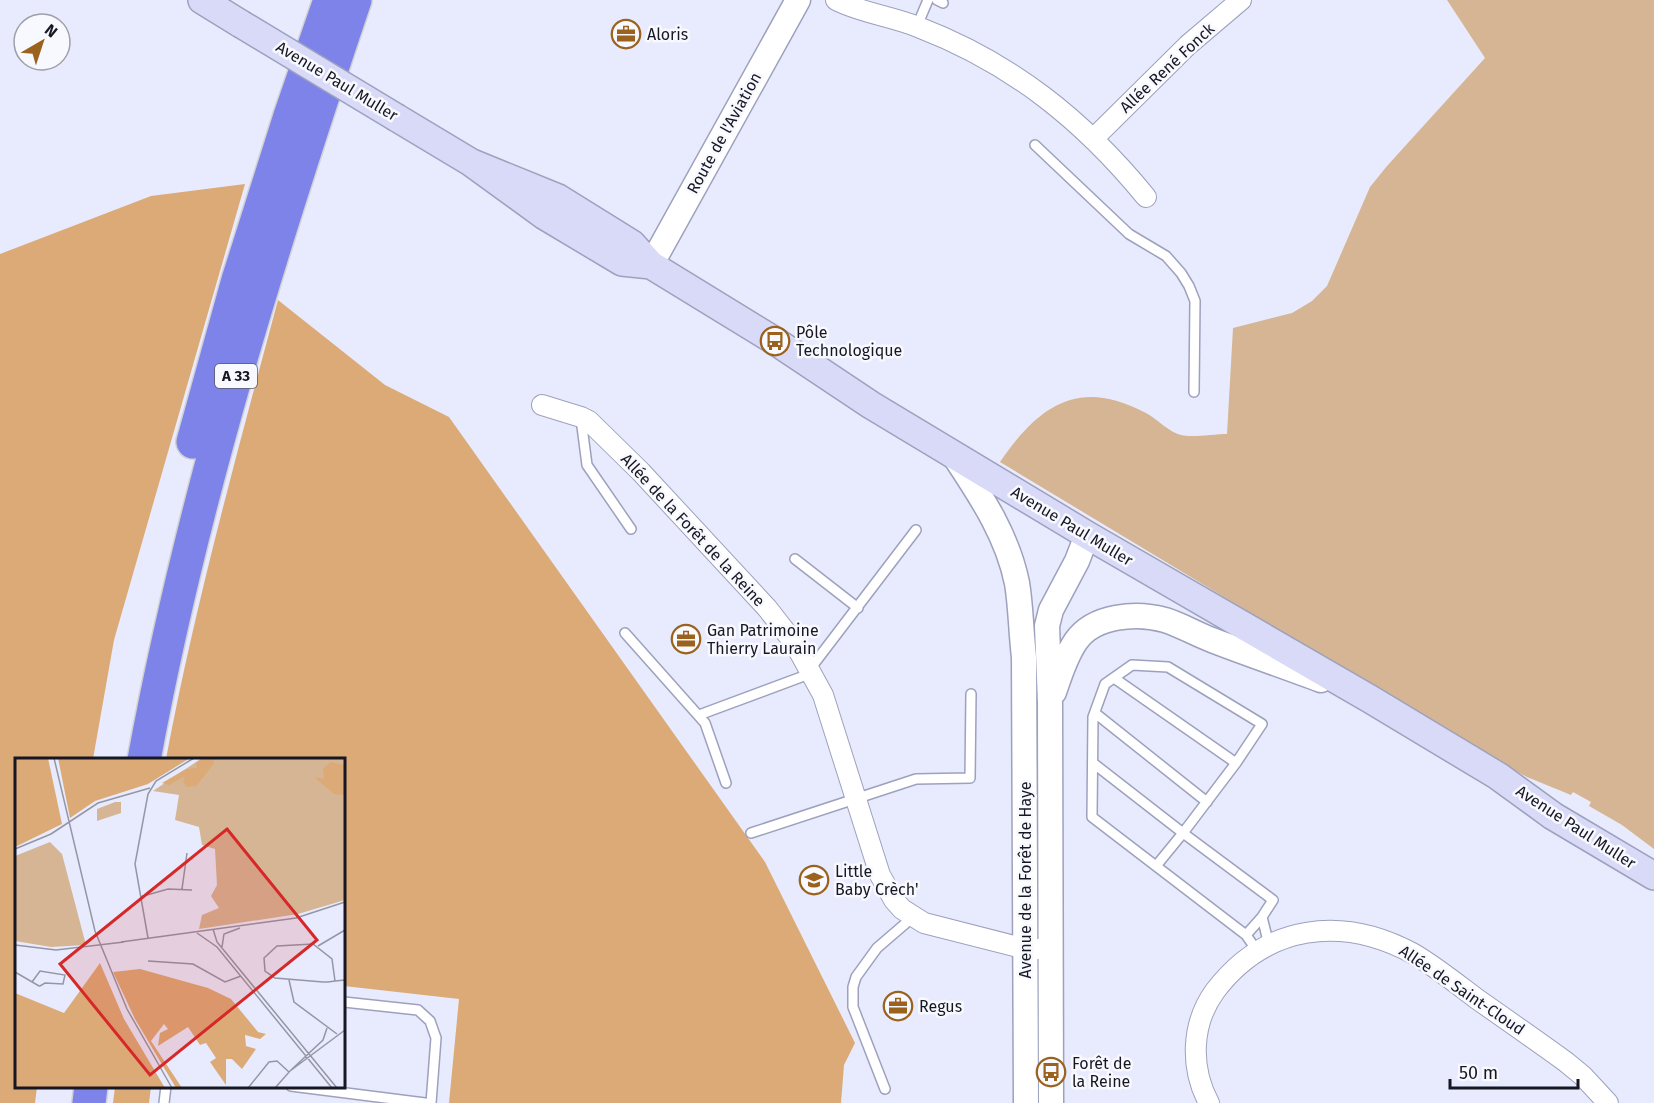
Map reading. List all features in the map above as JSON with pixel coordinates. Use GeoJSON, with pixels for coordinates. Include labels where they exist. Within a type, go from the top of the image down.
{"type":"FeatureCollection","features":[{"type":"Feature","properties":{"kind":"highway","name":"A 33"},"geometry":{"type":"LineString","coordinates":[[121,758],[157,585],[192,445],[238,280],[330,0]]}},
{"type":"Feature","properties":{"kind":"highway","name":"A 33"},"geometry":{"type":"LineString","coordinates":[[144,758],[177,595],[216,444],[261,288],[355,0]]}},
{"type":"Feature","properties":{"kind":"highway"},"geometry":{"type":"LineString","coordinates":[[66,1103],[68,1088]]}},
{"type":"Feature","properties":{"kind":"highway"},"geometry":{"type":"LineString","coordinates":[[89,1103],[91,1088]]}},
{"type":"Feature","properties":{"kind":"main road","name":"Avenue Paul Muller"},"geometry":{"type":"LineString","coordinates":[[202,0],[472,163],[558,198],[632,244],[651,266],[775,341],[871,405],[1087,535],[1370,699],[1498,776],[1553,816],[1654,876]]}},
{"type":"Feature","properties":{"kind":"main road","name":"Avenue Paul Muller"},"geometry":{"type":"LineString","coordinates":[[1498,776],[1560,806],[1654,861]]}},
{"type":"Feature","properties":{"kind":"street","name":"Route de l'Aviation"},"geometry":{"type":"LineString","coordinates":[[651,266],[798,0]]}},
{"type":"Feature","properties":{"kind":"street"},"geometry":{"type":"LineString","coordinates":[[836,0],[917,26],[964,47],[1012,74],[1066,113],[1094,138],[1146,197]]}},
{"type":"Feature","properties":{"kind":"street","name":"Allée René Fonck"},"geometry":{"type":"LineString","coordinates":[[1094,138],[1188,45],[1241,0]]}},
{"type":"Feature","properties":{"kind":"street","name":"Allée de la Forêt de la Reine"},"geometry":{"type":"LineString","coordinates":[[542,405],[589,421],[641,472],[767,608],[795,644],[823,695],[880,875],[894,900],[913,917],[924,923],[1026,949],[1050,950]]}},
{"type":"Feature","properties":{"kind":"street","name":"Avenue de la Forêt de Haye"},"geometry":{"type":"LineString","coordinates":[[953,454],[989,508],[1007,548],[1017,585],[1024,657],[1026,1103]]}},
{"type":"Feature","properties":{"kind":"street","name":"Avenue de la Forêt de Haye"},"geometry":{"type":"LineString","coordinates":[[1024,657],[1035,604],[1044,586],[1064,553],[1087,535]]}},
{"type":"Feature","properties":{"kind":"street","name":"Avenue de la Forêt de Haye"},"geometry":{"type":"LineString","coordinates":[[1051,1103],[1050,703],[1047,626],[1051,610],[1077,561],[1087,535]]}},
{"type":"Feature","properties":{"kind":"street","name":"Avenue de la Forêt de Haye"},"geometry":{"type":"LineString","coordinates":[[1050,703],[1065,659],[1077,640],[1102,623],[1125,616],[1142,615],[1165,620],[1370,699]]}},
{"type":"Feature","properties":{"kind":"street","name":"Allée de Saint-Cloud"},"geometry":{"type":"LineString","coordinates":[[1209,1103],[1203,1092],[1195,1050],[1196,1036],[1208,1000],[1238,965],[1264,948],[1300,934],[1335,930],[1357,932],[1381,939],[1417,956],[1566,1062],[1583,1076],[1608,1103]]}},
{"type":"Feature","properties":{"kind":"lane"},"geometry":{"type":"LineString","coordinates":[[917,26],[928,0]]}},
{"type":"Feature","properties":{"kind":"lane"},"geometry":{"type":"LineString","coordinates":[[1035,145],[1129,234],[1166,256],[1181,273],[1195,301],[1194,392]]}},
{"type":"Feature","properties":{"kind":"lane"},"geometry":{"type":"LineString","coordinates":[[581,417],[587,465],[631,529]]}},
{"type":"Feature","properties":{"kind":"lane"},"geometry":{"type":"LineString","coordinates":[[699,715],[811,671],[916,531]]}},
{"type":"Feature","properties":{"kind":"lane"},"geometry":{"type":"LineString","coordinates":[[795,559],[858,608]]}},
{"type":"Feature","properties":{"kind":"lane"},"geometry":{"type":"LineString","coordinates":[[625,633],[705,723],[726,783]]}},
{"type":"Feature","properties":{"kind":"lane"},"geometry":{"type":"LineString","coordinates":[[1156,866],[1236,763],[1262,724],[1168,667],[1132,665],[1106,684],[1095,713],[1092,817],[1246,935],[1264,948]]}},
{"type":"Feature","properties":{"kind":"lane"},"geometry":{"type":"LineString","coordinates":[[1114,678],[1236,763]]}},
{"type":"Feature","properties":{"kind":"lane"},"geometry":{"type":"LineString","coordinates":[[751,833],[916,779],[970,778],[971,694]]}},
{"type":"Feature","properties":{"kind":"lane"},"geometry":{"type":"LineString","coordinates":[[1095,713],[1206,802]]}},
{"type":"Feature","properties":{"kind":"lane"},"geometry":{"type":"LineString","coordinates":[[1093,764],[1273,900],[1246,935]]}},
{"type":"Feature","properties":{"kind":"lane"},"geometry":{"type":"LineString","coordinates":[[885,1089],[853,1007],[853,987],[856,977],[877,948],[913,917]]}},
{"type":"Feature","properties":{"kind":"lane"},"geometry":{"type":"LineString","coordinates":[[1262,917],[1264,948]]}},
{"type":"Feature","properties":{"kind":"lane"},"geometry":{"type":"LineString","coordinates":[[345,1002],[418,1010],[430,1021],[436,1038],[431,1103]]}},
{"type":"Feature","properties":{"kind":"lane"},"geometry":{"type":"LineString","coordinates":[[165,1103],[166,1088]]}},
{"type":"Feature","properties":{"kind":"lane"},"geometry":{"type":"LineString","coordinates":[[307,1088],[426,1103]]}},
{"type":"Feature","properties":{"kind":"shaded area"},"geometry":{"type":"Polygon","coordinates":[[[1447,0],[1654,0],[1654,849],[1622,825],[1589,806],[1591,802],[1573,792],[1571,795],[1527,777],[1481,752],[1000,462],[1030,425],[1046,412],[1062,403],[1081,398],[1100,397],[1122,402],[1146,413],[1181,435],[1227,434],[1233,328],[1292,313],[1312,301],[1327,286],[1370,187],[1485,58],[1447,0]]]}},
{"type":"Feature","properties":{"kind":"shaded area"},"geometry":{"type":"Polygon","coordinates":[[[245,184],[114,640],[93,758],[15,758],[15,1088],[37,1088],[35,1103],[0,1103],[0,254],[151,196],[245,184]]]}},
{"type":"Feature","properties":{"kind":"shaded area"},"geometry":{"type":"Polygon","coordinates":[[[278,300],[385,385],[449,417],[765,862],[855,1043],[844,1065],[841,1103],[449,1103],[459,999],[345,986],[345,758],[166,758],[203,586],[278,300]]]}},
{"type":"Feature","properties":{"kind":"shaded area"},"geometry":{"type":"Polygon","coordinates":[[[115,1088],[151,1088],[149,1103],[113,1103],[115,1088]]]}},
{"type":"Feature","properties":{"kind":"place","name":"Aloris"},"geometry":{"type":"Point","coordinates":[626,34]}},
{"type":"Feature","properties":{"kind":"place","name":"Pôle Technologique"},"geometry":{"type":"Point","coordinates":[775,341]}},
{"type":"Feature","properties":{"kind":"place","name":"Gan Patrimoine Thierry Laurain"},"geometry":{"type":"Point","coordinates":[686,639]}},
{"type":"Feature","properties":{"kind":"place","name":"Little Baby Crèch'"},"geometry":{"type":"Point","coordinates":[814,880]}},
{"type":"Feature","properties":{"kind":"place","name":"Regus"},"geometry":{"type":"Point","coordinates":[898,1006]}},
{"type":"Feature","properties":{"kind":"place","name":"Forêt de la Reine"},"geometry":{"type":"Point","coordinates":[1051,1072]}}]}
